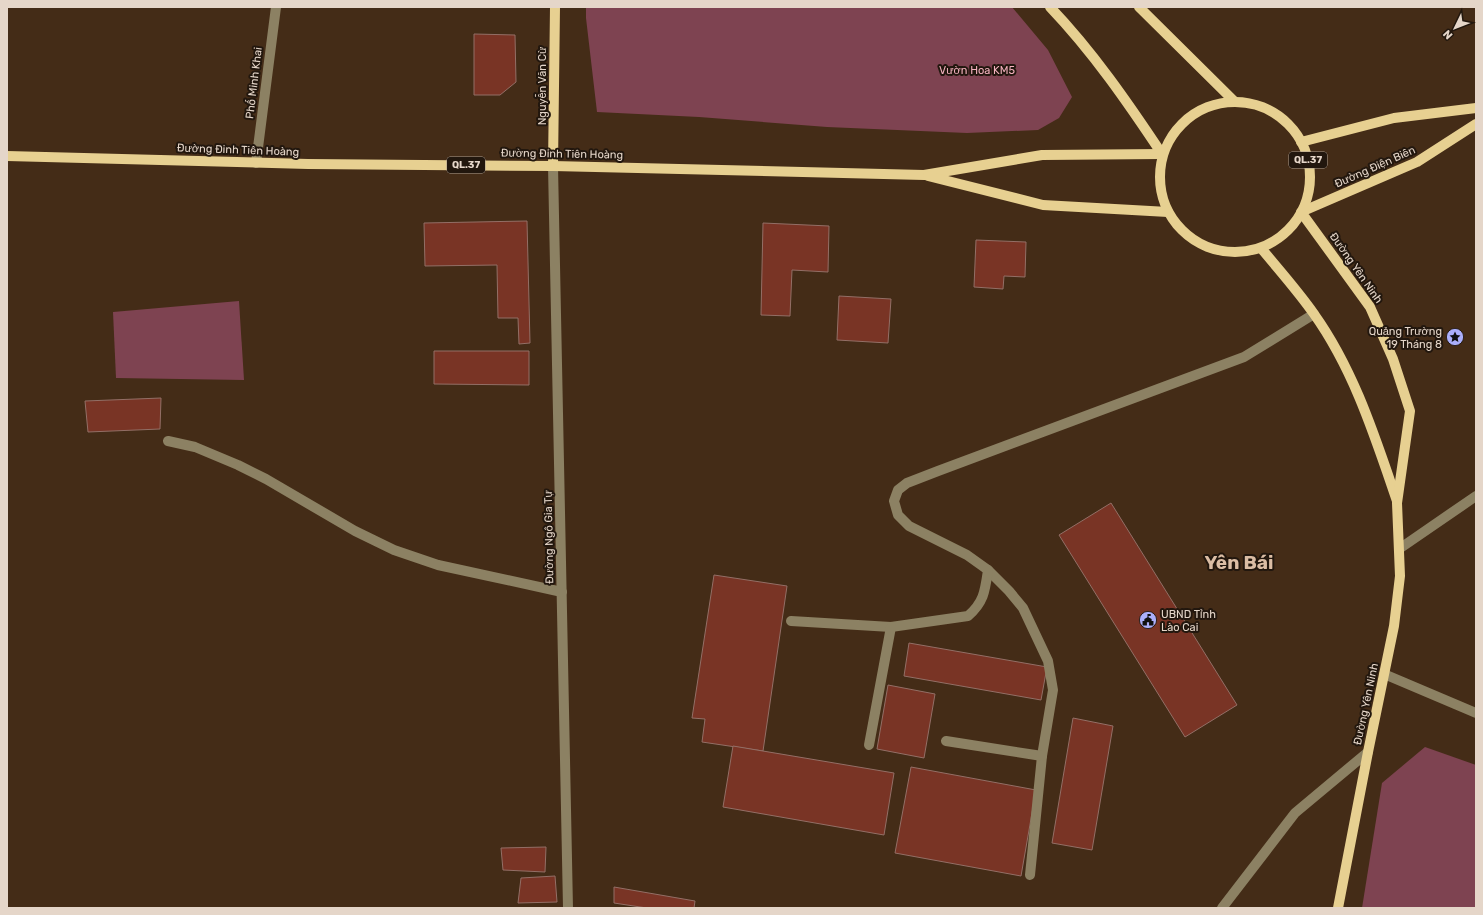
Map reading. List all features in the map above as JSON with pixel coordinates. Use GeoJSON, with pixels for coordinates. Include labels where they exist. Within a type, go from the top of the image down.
{"type":"FeatureCollection","features":[{"type":"Feature","properties":{"kind":"main road","name":"Nguyễn Văn Cừ"},"geometry":{"type":"LineString","coordinates":[[553,166],[555,7]]}},
{"type":"Feature","properties":{"kind":"main road"},"geometry":{"type":"LineString","coordinates":[[1050,7],[1066,24],[1117,88],[1162,154]]}},
{"type":"Feature","properties":{"kind":"main road"},"geometry":{"type":"LineString","coordinates":[[1139,7],[1234,101]]}},
{"type":"Feature","properties":{"kind":"main road","name":"QL.37"},"geometry":{"type":"LineString","coordinates":[[1234,101],[1255,104],[1273,112],[1290,125],[1301,142],[1309,165],[1309,189],[1301,212],[1291,228],[1277,240],[1261,248],[1240,252],[1218,250],[1198,242],[1181,230],[1168,212],[1161,194],[1159,174],[1162,154],[1173,133],[1189,116],[1211,105],[1234,101]]}},
{"type":"Feature","properties":{"kind":"main road","name":"QL.37"},"geometry":{"type":"LineString","coordinates":[[1301,142],[1394,118],[1476,108]]}},
{"type":"Feature","properties":{"kind":"main road","name":"Đường Điện Biên"},"geometry":{"type":"LineString","coordinates":[[1301,212],[1417,162],[1476,124]]}},
{"type":"Feature","properties":{"kind":"main road","name":"Đường Đinh Tiên Hoàng"},"geometry":{"type":"LineString","coordinates":[[7,156],[256,162],[553,166],[924,175],[1042,155],[1162,154]]}},
{"type":"Feature","properties":{"kind":"main road","name":"Đường Đinh Tiên Hoàng"},"geometry":{"type":"LineString","coordinates":[[924,175],[1043,205],[1168,212]]}},
{"type":"Feature","properties":{"kind":"main road","name":"Đường Yên Ninh"},"geometry":{"type":"LineString","coordinates":[[1301,212],[1370,307],[1393,359],[1410,411],[1397,503],[1400,576],[1394,626],[1338,908]]}},
{"type":"Feature","properties":{"kind":"main road","name":"Đường Yên Ninh"},"geometry":{"type":"LineString","coordinates":[[1261,248],[1314,314],[1334,346],[1355,388],[1376,440],[1397,503]]}},
{"type":"Feature","properties":{"kind":"street","name":"Phố Minh Khai"},"geometry":{"type":"LineString","coordinates":[[256,162],[276,7]]}},
{"type":"Feature","properties":{"kind":"street","name":"Đường Ngô Gia Tự"},"geometry":{"type":"LineString","coordinates":[[553,166],[568,908]]}},
{"type":"Feature","properties":{"kind":"street"},"geometry":{"type":"LineString","coordinates":[[1030,875],[1042,756],[1053,690],[1048,661],[1023,608],[1009,591],[988,570],[967,555],[909,526],[898,515],[894,501],[898,490],[907,483],[938,471],[1244,357],[1314,314]]}},
{"type":"Feature","properties":{"kind":"street"},"geometry":{"type":"LineString","coordinates":[[168,442],[194,447],[238,465],[266,479],[355,531],[394,550],[438,565],[562,592]]}},
{"type":"Feature","properties":{"kind":"street"},"geometry":{"type":"LineString","coordinates":[[1399,549],[1476,496]]}},
{"type":"Feature","properties":{"kind":"street"},"geometry":{"type":"LineString","coordinates":[[791,621],[891,627],[968,616],[977,608],[985,592],[988,570]]}},
{"type":"Feature","properties":{"kind":"street"},"geometry":{"type":"LineString","coordinates":[[869,745],[891,627]]}},
{"type":"Feature","properties":{"kind":"street"},"geometry":{"type":"LineString","coordinates":[[1384,674],[1476,713]]}},
{"type":"Feature","properties":{"kind":"street"},"geometry":{"type":"LineString","coordinates":[[946,741],[1042,756]]}},
{"type":"Feature","properties":{"kind":"street"},"geometry":{"type":"LineString","coordinates":[[1222,908],[1295,812],[1368,752]]}},
{"type":"Feature","properties":{"kind":"green space","name":"Vườn Hoa KM5"},"geometry":{"type":"Polygon","coordinates":[[[586,7],[1012,7],[1048,50],[1072,97],[1059,118],[1038,130],[967,133],[827,127],[699,117],[597,112],[586,7]]]}},
{"type":"Feature","properties":{"kind":"green space"},"geometry":{"type":"Polygon","coordinates":[[[239,301],[244,380],[116,378],[113,312],[239,301]]]}},
{"type":"Feature","properties":{"kind":"green space"},"geometry":{"type":"Polygon","coordinates":[[[1425,747],[1476,765],[1476,908],[1362,908],[1382,783],[1425,747]]]}},
{"type":"Feature","properties":{"kind":"building"},"geometry":{"type":"Polygon","coordinates":[[[474,34],[515,35],[516,82],[500,95],[474,95],[474,34]]]}},
{"type":"Feature","properties":{"kind":"building"},"geometry":{"type":"Polygon","coordinates":[[[527,221],[530,343],[519,344],[518,318],[498,318],[497,265],[425,266],[424,223],[527,221]]]}},
{"type":"Feature","properties":{"kind":"building"},"geometry":{"type":"Polygon","coordinates":[[[763,223],[829,226],[828,272],[792,270],[790,316],[761,315],[763,223]]]}},
{"type":"Feature","properties":{"kind":"building"},"geometry":{"type":"Polygon","coordinates":[[[976,240],[1026,242],[1025,277],[1004,276],[1003,289],[974,287],[976,240]]]}},
{"type":"Feature","properties":{"kind":"building"},"geometry":{"type":"Polygon","coordinates":[[[839,296],[891,299],[888,343],[837,340],[839,296]]]}},
{"type":"Feature","properties":{"kind":"building"},"geometry":{"type":"Polygon","coordinates":[[[434,351],[529,351],[529,385],[434,384],[434,351]]]}},
{"type":"Feature","properties":{"kind":"building"},"geometry":{"type":"Polygon","coordinates":[[[161,398],[160,429],[88,432],[85,401],[161,398]]]}},
{"type":"Feature","properties":{"kind":"building","name":"UBND Tỉnh Lào Cai"},"geometry":{"type":"Polygon","coordinates":[[[1111,503],[1237,705],[1185,737],[1059,535],[1111,503]]]}},
{"type":"Feature","properties":{"kind":"building"},"geometry":{"type":"Polygon","coordinates":[[[714,575],[787,586],[763,751],[702,742],[705,719],[692,718],[714,575]]]}},
{"type":"Feature","properties":{"kind":"building"},"geometry":{"type":"Polygon","coordinates":[[[909,643],[1047,667],[1041,700],[904,676],[909,643]]]}},
{"type":"Feature","properties":{"kind":"building"},"geometry":{"type":"Polygon","coordinates":[[[888,685],[935,694],[924,758],[877,749],[888,685]]]}},
{"type":"Feature","properties":{"kind":"building"},"geometry":{"type":"Polygon","coordinates":[[[1073,718],[1113,726],[1092,850],[1052,843],[1073,718]]]}},
{"type":"Feature","properties":{"kind":"building"},"geometry":{"type":"Polygon","coordinates":[[[733,746],[894,773],[884,835],[723,807],[733,746]]]}},
{"type":"Feature","properties":{"kind":"building"},"geometry":{"type":"Polygon","coordinates":[[[911,767],[1036,790],[1021,876],[895,853],[911,767]]]}},
{"type":"Feature","properties":{"kind":"building"},"geometry":{"type":"Polygon","coordinates":[[[546,847],[545,872],[503,870],[501,848],[546,847]]]}},
{"type":"Feature","properties":{"kind":"building"},"geometry":{"type":"Polygon","coordinates":[[[555,876],[557,902],[518,903],[521,878],[555,876]]]}},
{"type":"Feature","properties":{"kind":"building"},"geometry":{"type":"Polygon","coordinates":[[[614,887],[695,901],[694,908],[647,908],[614,903],[614,887]]]}},
{"type":"Feature","properties":{"kind":"place","name":"Quảng Trường 19 Tháng 8"},"geometry":{"type":"Point","coordinates":[1455,337]}},
{"type":"Feature","properties":{"kind":"place","name":"UBND Tỉnh Lào Cai"},"geometry":{"type":"Point","coordinates":[1148,620]}},
{"type":"Feature","properties":{"kind":"district","name":"Yên Bái"},"geometry":{"type":"Point","coordinates":[1239,562]}}]}
